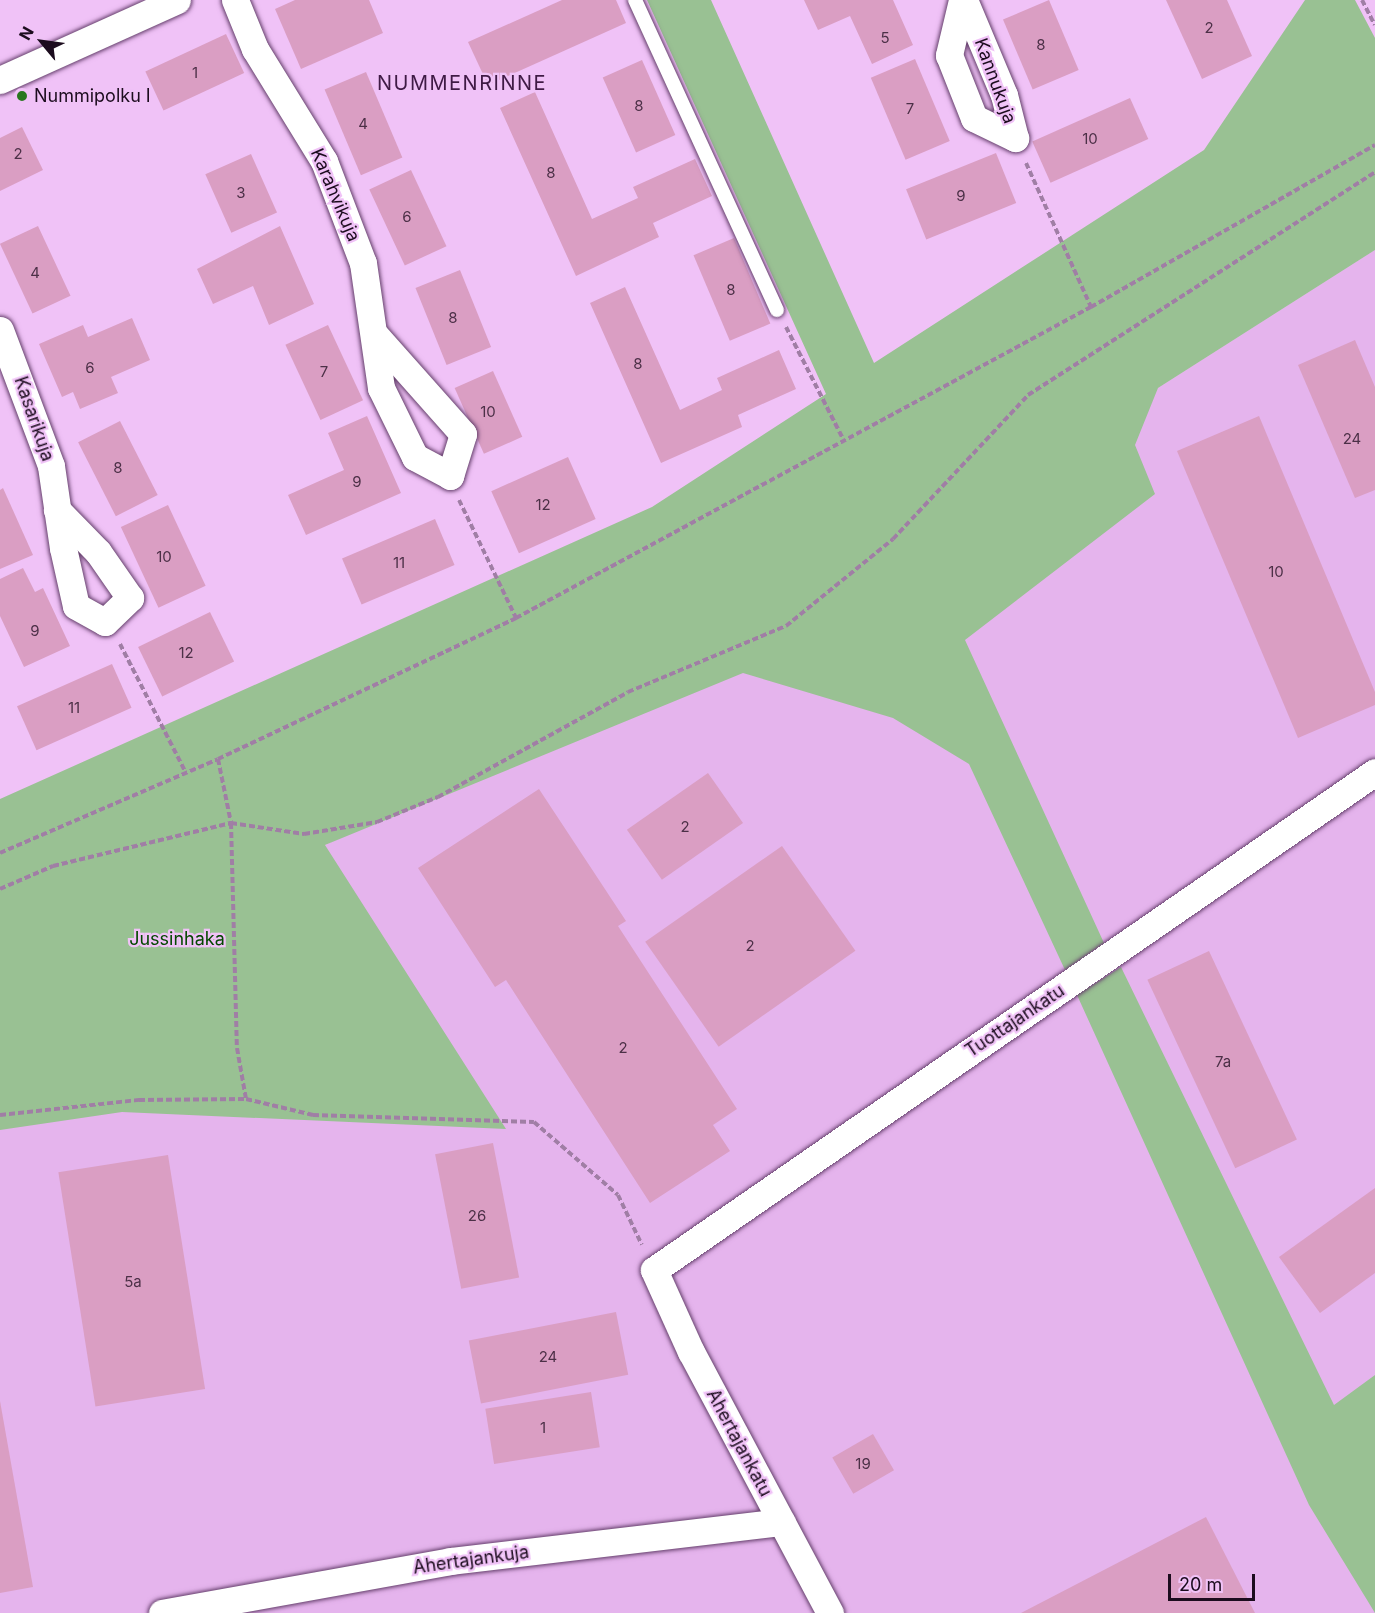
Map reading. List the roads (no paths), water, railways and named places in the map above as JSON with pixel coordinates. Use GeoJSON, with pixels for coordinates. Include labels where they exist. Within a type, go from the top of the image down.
{"type":"FeatureCollection","features":[{"type":"Feature","properties":{"kind":"street"},"geometry":{"type":"LineString","coordinates":[[0,80],[177,0]]}},
{"type":"Feature","properties":{"kind":"street","name":"Karahvikuja"},"geometry":{"type":"LineString","coordinates":[[235,0],[255,49],[324,161],[363,263],[376,336],[381,388],[415,457],[450,476],[463,434],[376,336]]}},
{"type":"Feature","properties":{"kind":"street","name":"Kannukuja"},"geometry":{"type":"LineString","coordinates":[[963,0],[1004,95],[1015,138],[974,118],[949,54],[963,0]]}},
{"type":"Feature","properties":{"kind":"street","name":"Kasarikuja"},"geometry":{"type":"LineString","coordinates":[[0,330],[51,466],[57,510],[76,606],[105,622],[130,598],[98,552],[57,510]]}},
{"type":"Feature","properties":{"kind":"street","name":"Tuottajankatu"},"geometry":{"type":"LineString","coordinates":[[654,1270],[1375,772]]}},
{"type":"Feature","properties":{"kind":"street","name":"Ahertajankatu"},"geometry":{"type":"LineString","coordinates":[[654,1270],[691,1352],[830,1613]]}},
{"type":"Feature","properties":{"kind":"street","name":"Ahertajankuja"},"geometry":{"type":"LineString","coordinates":[[162,1613],[450,1561],[782,1522]]}},
{"type":"Feature","properties":{"kind":"lane"},"geometry":{"type":"LineString","coordinates":[[634,0],[777,310]]}},
{"type":"Feature","properties":{"kind":"place","name":"Nummipolku I"},"geometry":{"type":"Point","coordinates":[22,96]}},
{"type":"Feature","properties":{"kind":"district","name":"NUMMENRINNE"},"geometry":{"type":"Point","coordinates":[462,83]}},
{"type":"Feature","properties":{"kind":"park label","name":"Jussinhaka"},"geometry":{"type":"Point","coordinates":[177,939]}}]}
